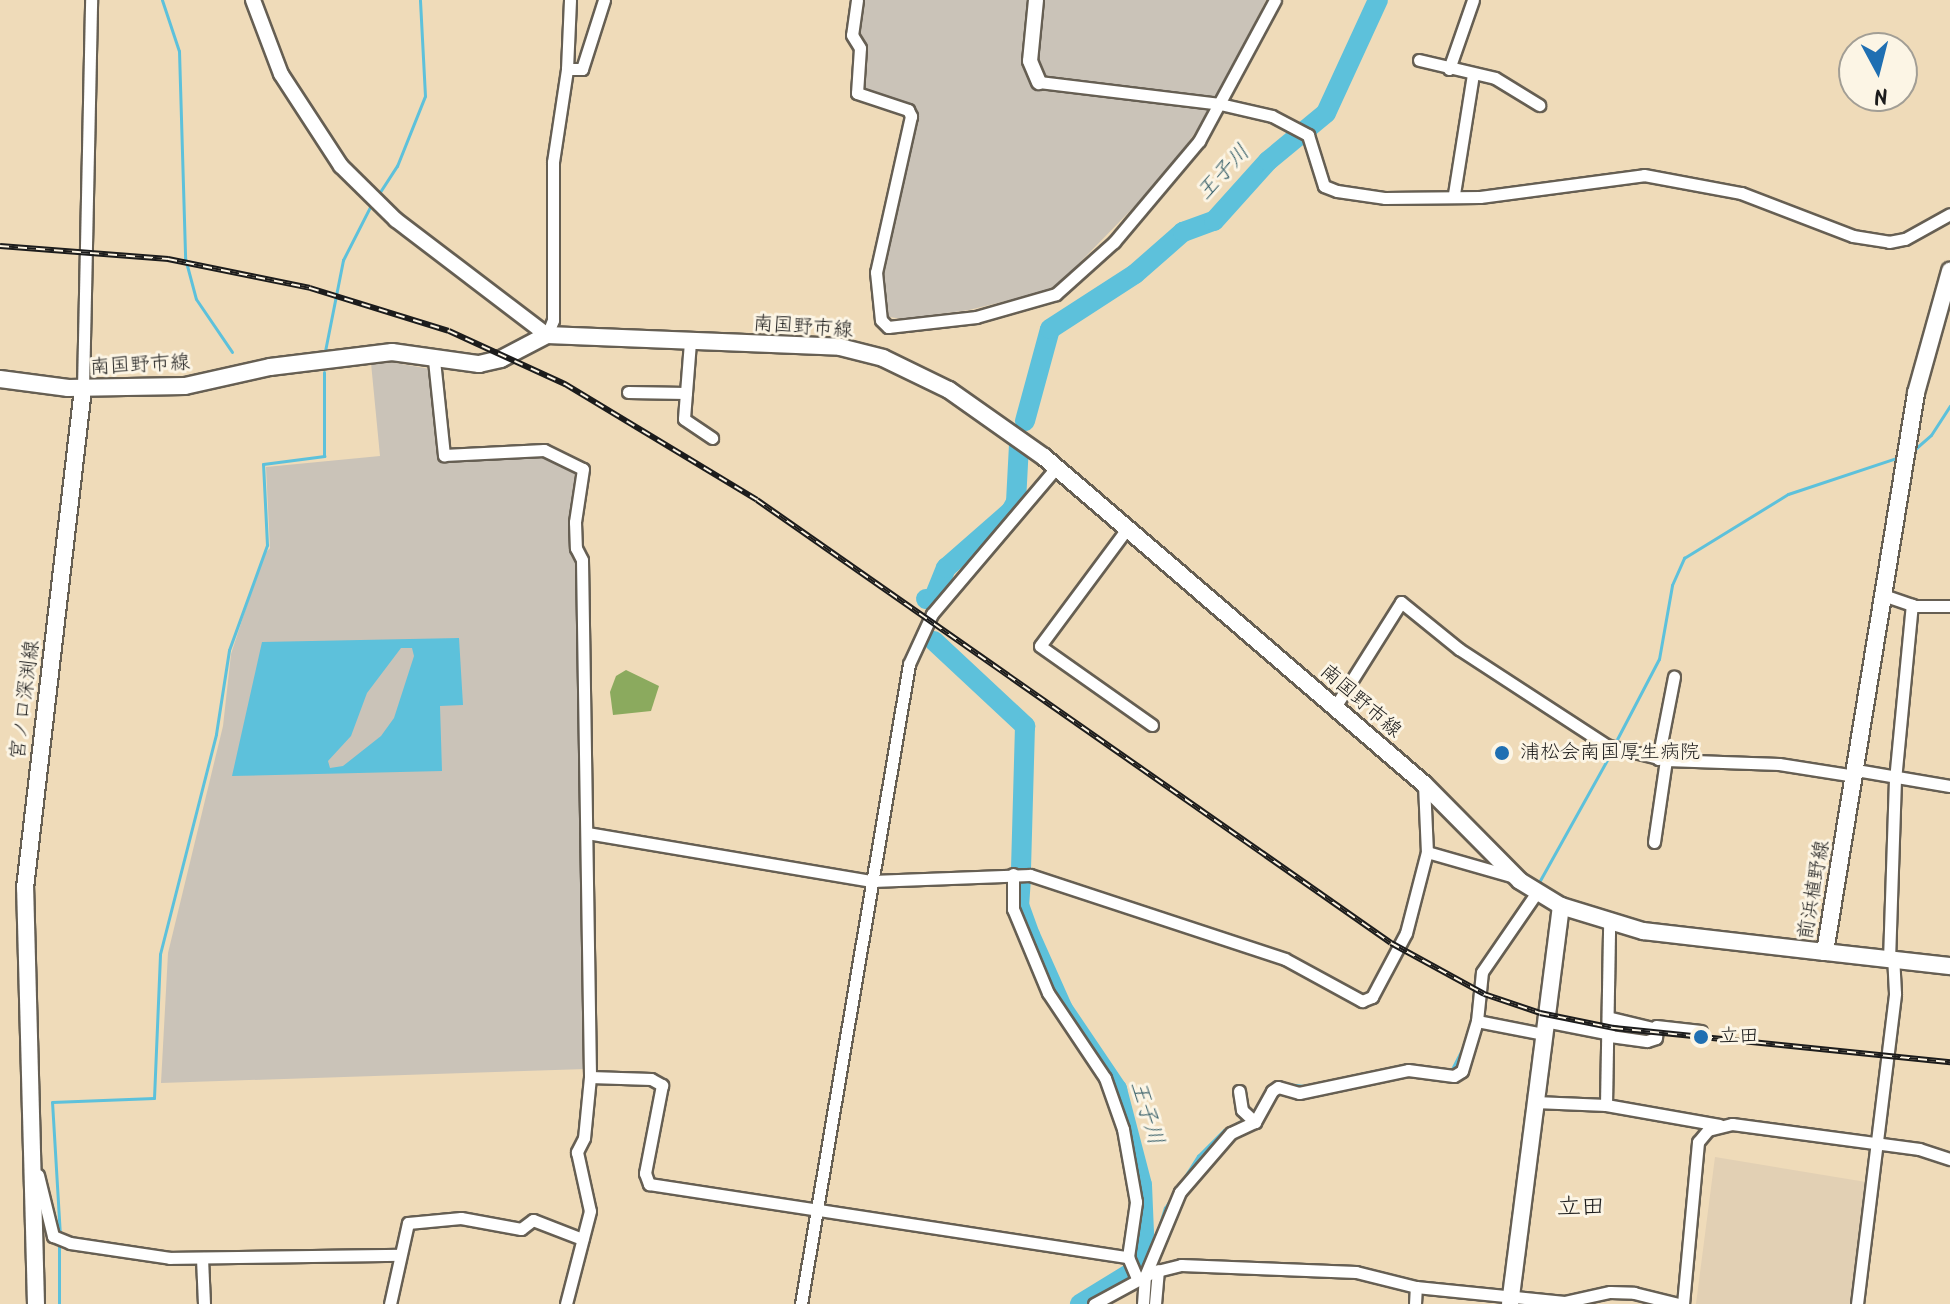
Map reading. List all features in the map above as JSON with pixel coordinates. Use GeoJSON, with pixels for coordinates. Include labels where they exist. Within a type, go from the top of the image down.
{"type":"FeatureCollection","features":[{"type":"Feature","properties":{"kind":"main road","name":"前浜植野線"},"geometry":{"type":"LineString","coordinates":[[1561,906],[1609,925],[1825,952],[1916,393],[1950,271]]}},
{"type":"Feature","properties":{"kind":"main road","name":"南国野市線"},"geometry":{"type":"LineString","coordinates":[[0,379],[76,389],[185,386],[364,354],[392,352],[460,365],[501,359],[547,335],[840,347],[883,358],[1002,423],[1424,784],[1516,877],[1561,906]]}},
{"type":"Feature","properties":{"kind":"main road","name":"宮ノ口深渕線"},"geometry":{"type":"LineString","coordinates":[[36,1304],[25,888],[76,389]]}},
{"type":"Feature","properties":{"kind":"main road"},"geometry":{"type":"LineString","coordinates":[[1510,1301],[1561,906]]}},
{"type":"Feature","properties":{"kind":"main road"},"geometry":{"type":"LineString","coordinates":[[1825,952],[1950,966]]}},
{"type":"Feature","properties":{"kind":"street"},"geometry":{"type":"LineString","coordinates":[[76,389],[91,0]]}},
{"type":"Feature","properties":{"kind":"street"},"geometry":{"type":"LineString","coordinates":[[253,0],[281,74],[341,166],[396,220],[547,335],[553,320],[553,162],[567,69],[570,0]]}},
{"type":"Feature","properties":{"kind":"street"},"geometry":{"type":"LineString","coordinates":[[567,69],[582,69],[604,0]]}},
{"type":"Feature","properties":{"kind":"street"},"geometry":{"type":"LineString","coordinates":[[857,0],[852,35],[860,48],[857,93],[908,110],[911,116],[876,272],[881,320],[888,327],[976,317],[1056,294],[1164,187],[1220,104],[1275,0]]}},
{"type":"Feature","properties":{"kind":"street"},"geometry":{"type":"LineString","coordinates":[[1036,0],[1030,61],[1039,82],[1220,104],[1304,131],[1324,186],[1330,190],[1385,198],[1526,193],[1644,175],[1690,180],[1790,209],[1853,236],[1889,242],[1905,239],[1950,214]]}},
{"type":"Feature","properties":{"kind":"street"},"geometry":{"type":"LineString","coordinates":[[1449,69],[1473,0]]}},
{"type":"Feature","properties":{"kind":"street"},"geometry":{"type":"LineString","coordinates":[[1419,60],[1500,80],[1539,105]]}},
{"type":"Feature","properties":{"kind":"street"},"geometry":{"type":"LineString","coordinates":[[1454,194],[1473,74]]}},
{"type":"Feature","properties":{"kind":"street"},"geometry":{"type":"LineString","coordinates":[[690,342],[684,419],[712,438]]}},
{"type":"Feature","properties":{"kind":"street"},"geometry":{"type":"LineString","coordinates":[[434,360],[444,455],[544,450],[583,467],[575,522],[576,548],[582,560],[590,1077],[584,1138],[577,1152],[590,1211],[566,1304]]}},
{"type":"Feature","properties":{"kind":"street"},"geometry":{"type":"LineString","coordinates":[[628,392],[686,393]]}},
{"type":"Feature","properties":{"kind":"street"},"geometry":{"type":"LineString","coordinates":[[801,1304],[906,677],[920,634],[1056,468]]}},
{"type":"Feature","properties":{"kind":"street"},"geometry":{"type":"LineString","coordinates":[[1126,530],[1040,646],[1152,725]]}},
{"type":"Feature","properties":{"kind":"street"},"geometry":{"type":"LineString","coordinates":[[1883,595],[1912,605],[1950,606]]}},
{"type":"Feature","properties":{"kind":"street"},"geometry":{"type":"LineString","coordinates":[[1335,707],[1401,602],[1459,649],[1606,745],[1662,759],[1779,764],[1950,786]]}},
{"type":"Feature","properties":{"kind":"street"},"geometry":{"type":"LineString","coordinates":[[1857,1304],[1874,1145],[1895,993],[1891,960],[1895,780],[1912,605]]}},
{"type":"Feature","properties":{"kind":"street"},"geometry":{"type":"LineString","coordinates":[[1654,842],[1674,677]]}},
{"type":"Feature","properties":{"kind":"street"},"geometry":{"type":"LineString","coordinates":[[587,833],[872,881],[1013,874],[1285,959],[1368,1001],[1406,933],[1427,852],[1424,784]]}},
{"type":"Feature","properties":{"kind":"street"},"geometry":{"type":"LineString","coordinates":[[1427,852],[1516,877]]}},
{"type":"Feature","properties":{"kind":"street"},"geometry":{"type":"LineString","coordinates":[[1013,874],[1013,909],[1048,993],[1105,1078],[1123,1129],[1136,1202],[1128,1257],[1142,1278]]}},
{"type":"Feature","properties":{"kind":"street"},"geometry":{"type":"LineString","coordinates":[[1143,1304],[1142,1278],[1180,1192],[1231,1133],[1255,1122],[1278,1087],[1299,1093],[1408,1070],[1454,1076],[1462,1071],[1477,1021],[1482,972],[1537,892]]}},
{"type":"Feature","properties":{"kind":"street"},"geometry":{"type":"LineString","coordinates":[[1606,1105],[1611,1018],[1609,925]]}},
{"type":"Feature","properties":{"kind":"street"},"geometry":{"type":"LineString","coordinates":[[1611,1018],[1701,1031]]}},
{"type":"Feature","properties":{"kind":"street"},"geometry":{"type":"LineString","coordinates":[[1477,1021],[1652,1040],[1656,1026]]}},
{"type":"Feature","properties":{"kind":"street"},"geometry":{"type":"LineString","coordinates":[[590,1077],[651,1079],[662,1085],[645,1173],[649,1184],[816,1213],[1128,1257]]}},
{"type":"Feature","properties":{"kind":"street"},"geometry":{"type":"LineString","coordinates":[[1239,1091],[1242,1110],[1255,1122]]}},
{"type":"Feature","properties":{"kind":"street"},"geometry":{"type":"LineString","coordinates":[[1535,1102],[1606,1105],[1720,1125],[1919,1149],[1950,1159]]}},
{"type":"Feature","properties":{"kind":"street"},"geometry":{"type":"LineString","coordinates":[[1094,1304],[1158,1270],[1181,1265],[1305,1273],[1332,1270],[1510,1301],[1564,1302],[1610,1292],[1634,1293],[1680,1304],[1698,1142],[1720,1125]]}},
{"type":"Feature","properties":{"kind":"street"},"geometry":{"type":"LineString","coordinates":[[31,1147],[60,1240],[170,1258],[398,1255]]}},
{"type":"Feature","properties":{"kind":"street"},"geometry":{"type":"LineString","coordinates":[[390,1304],[398,1255],[408,1223],[461,1218],[521,1229],[533,1220],[582,1239]]}},
{"type":"Feature","properties":{"kind":"street"},"geometry":{"type":"LineString","coordinates":[[202,1258],[204,1304]]}},
{"type":"Feature","properties":{"kind":"street"},"geometry":{"type":"LineString","coordinates":[[1155,1304],[1158,1270]]}},
{"type":"Feature","properties":{"kind":"street"},"geometry":{"type":"LineString","coordinates":[[1415,1304],[1416,1287]]}},
{"type":"Feature","properties":{"kind":"shaded area"},"geometry":{"type":"Polygon","coordinates":[[[860,0],[1266,0],[1210,111],[1167,173],[1054,289],[969,310],[903,319],[889,317],[881,274],[915,107],[861,87],[866,48],[855,34],[860,0]]]}},
{"type":"Feature","properties":{"kind":"shaded area"},"geometry":{"type":"Polygon","coordinates":[[[390,362],[430,369],[440,460],[545,457],[577,472],[586,1069],[161,1083],[168,953],[223,726],[231,654],[263,556],[270,548],[266,467],[380,456],[371,363],[390,362]]]}},
{"type":"Feature","properties":{"kind":"shaded area"},"geometry":{"type":"Polygon","coordinates":[[[1715,1157],[1866,1182],[1853,1304],[1696,1304],[1715,1157]]]}},
{"type":"Feature","properties":{"kind":"green space"},"geometry":{"type":"Polygon","coordinates":[[[626,670],[659,686],[651,711],[613,715],[610,692],[616,676],[626,670]]]}},
{"type":"Feature","properties":{"kind":"water"},"geometry":{"type":"Polygon","coordinates":[[[459,638],[463,705],[440,706],[442,771],[232,776],[262,642],[459,638]],[[401,648],[367,693],[351,736],[328,761],[330,768],[343,766],[381,736],[394,718],[414,656],[412,648],[401,648]]]}},
{"type":"Feature","properties":{"kind":"waterway"},"geometry":{"type":"LineString","coordinates":[[162,0],[179,51],[185,258],[196,299],[232,352]]}},
{"type":"Feature","properties":{"kind":"waterway"},"geometry":{"type":"LineString","coordinates":[[378,195],[397,166],[425,96],[420,0]]}},
{"type":"Feature","properties":{"kind":"waterway","name":"王子川"},"geometry":{"type":"LineString","coordinates":[[1025,421],[1050,329],[1135,274],[1183,232],[1214,221],[1268,161],[1326,113],[1378,0]]}},
{"type":"Feature","properties":{"kind":"waterway"},"geometry":{"type":"LineString","coordinates":[[325,351],[343,260],[370,207]]}},
{"type":"Feature","properties":{"kind":"waterway"},"geometry":{"type":"LineString","coordinates":[[60,1236],[52,1102],[154,1098],[160,954],[216,734],[229,650],[267,545],[263,464],[324,456],[324,372]]}},
{"type":"Feature","properties":{"kind":"waterway"},"geometry":{"type":"LineString","coordinates":[[1915,449],[1931,435],[1950,406]]}},
{"type":"Feature","properties":{"kind":"waterway","name":"王子川"},"geometry":{"type":"LineString","coordinates":[[926,599],[933,600],[946,568],[1011,511],[1016,502],[1019,444]]}},
{"type":"Feature","properties":{"kind":"waterway"},"geometry":{"type":"LineString","coordinates":[[1615,743],[1659,659],[1672,585],[1684,558],[1788,494],[1899,457]]}},
{"type":"Feature","properties":{"kind":"waterway","name":"王子川"},"geometry":{"type":"LineString","coordinates":[[934,641],[1025,726],[1021,870]]}},
{"type":"Feature","properties":{"kind":"waterway"},"geometry":{"type":"LineString","coordinates":[[1538,884],[1612,751]]}},
{"type":"Feature","properties":{"kind":"waterway","name":"王子川"},"geometry":{"type":"LineString","coordinates":[[1021,878],[1019,905],[1030,935],[1063,1009],[1117,1089],[1142,1185],[1144,1233],[1137,1269],[1080,1304]]}},
{"type":"Feature","properties":{"kind":"waterway"},"geometry":{"type":"LineString","coordinates":[[1473,1008],[1476,974],[1492,949]]}},
{"type":"Feature","properties":{"kind":"waterway"},"geometry":{"type":"LineString","coordinates":[[1451,1071],[1465,1043]]}},
{"type":"Feature","properties":{"kind":"waterway"},"geometry":{"type":"LineString","coordinates":[[1286,1084],[1305,1086],[1408,1064],[1424,1067]]}},
{"type":"Feature","properties":{"kind":"waterway"},"geometry":{"type":"LineString","coordinates":[[1251,1115],[1271,1085]]}},
{"type":"Feature","properties":{"kind":"waterway"},"geometry":{"type":"LineString","coordinates":[[1155,1240],[1165,1208],[1198,1156],[1224,1130],[1245,1119]]}},
{"type":"Feature","properties":{"kind":"waterway"},"geometry":{"type":"LineString","coordinates":[[59,1244],[59,1304]]}},
{"type":"Feature","properties":{"kind":"railway"},"geometry":{"type":"LineString","coordinates":[[0,246],[168,259],[310,288],[449,331],[565,384],[757,500],[1391,943],[1484,994],[1540,1013],[1614,1028],[1950,1062]]}},
{"type":"Feature","properties":{"kind":"place","name":"浦松会南国厚生病院"},"geometry":{"type":"Point","coordinates":[1502,753]}},
{"type":"Feature","properties":{"kind":"place","name":"立田"},"geometry":{"type":"Point","coordinates":[1701,1037]}},
{"type":"Feature","properties":{"kind":"district","name":"立田"},"geometry":{"type":"Point","coordinates":[1581,1208]}}]}
